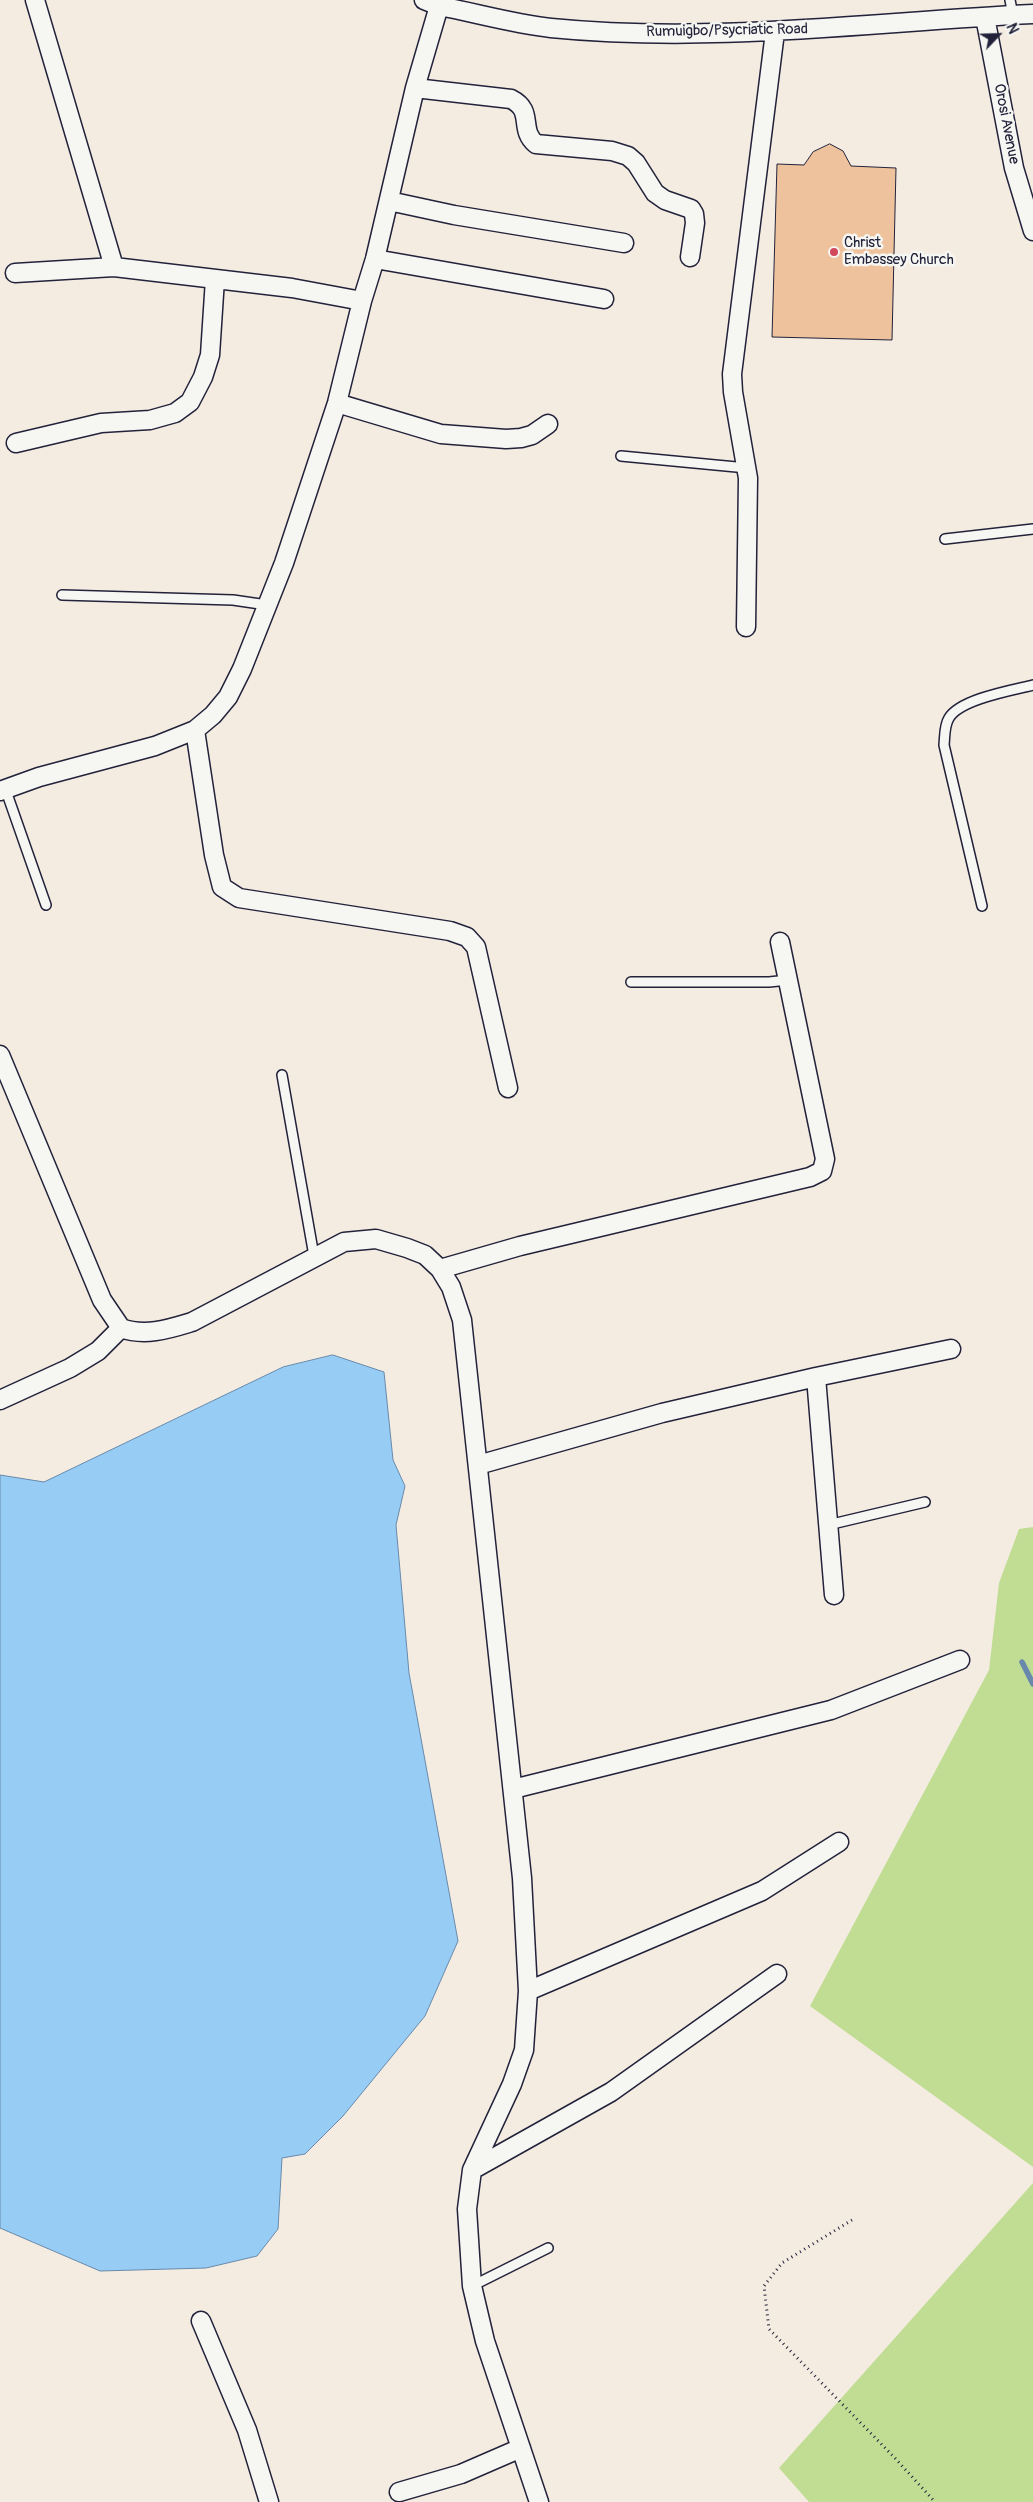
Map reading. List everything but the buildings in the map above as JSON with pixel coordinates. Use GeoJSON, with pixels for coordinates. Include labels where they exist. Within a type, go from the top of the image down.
{"type":"FeatureCollection","features":[{"type":"Feature","properties":{"kind":"street"},"geometry":{"type":"LineString","coordinates":[[35,0],[114,267]]}},
{"type":"Feature","properties":{"kind":"street"},"geometry":{"type":"LineString","coordinates":[[3,790],[155,746],[195,730],[213,715],[228,697],[242,669],[284,563],[337,403],[362,301],[376,259],[415,88],[432,3]]}},
{"type":"Feature","properties":{"kind":"street","name":"Rumuigbo/Psycriatic Road"},"geometry":{"type":"LineString","coordinates":[[432,3],[559,28],[665,33],[775,32],[985,17],[1011,8],[1033,14]]}},
{"type":"Feature","properties":{"kind":"street","name":"Orosi Avenue"},"geometry":{"type":"LineString","coordinates":[[985,17],[1014,168],[1033,231]]}},
{"type":"Feature","properties":{"kind":"street"},"geometry":{"type":"LineString","coordinates":[[746,627],[747,468],[732,392],[732,374],[775,32]]}},
{"type":"Feature","properties":{"kind":"street"},"geometry":{"type":"LineString","coordinates":[[415,88],[511,99],[520,103],[525,110],[527,133],[529,138],[536,144],[612,151],[628,156],[636,163],[655,193],[665,200],[691,209],[694,214],[695,223],[690,257]]}},
{"type":"Feature","properties":{"kind":"street"},"geometry":{"type":"LineString","coordinates":[[388,201],[454,215],[624,242]]}},
{"type":"Feature","properties":{"kind":"street"},"geometry":{"type":"LineString","coordinates":[[376,259],[604,299]]}},
{"type":"Feature","properties":{"kind":"street"},"geometry":{"type":"LineString","coordinates":[[14,273],[114,267],[292,288],[362,301]]}},
{"type":"Feature","properties":{"kind":"street"},"geometry":{"type":"LineString","coordinates":[[16,443],[101,423],[150,420],[175,413],[190,402],[203,377],[210,355],[215,279]]}},
{"type":"Feature","properties":{"kind":"street"},"geometry":{"type":"LineString","coordinates":[[337,403],[442,434],[506,439],[521,438],[532,435],[548,424]]}},
{"type":"Feature","properties":{"kind":"street"},"geometry":{"type":"LineString","coordinates":[[195,730],[214,855],[222,887],[239,898],[413,925],[467,937],[476,947],[508,1088]]}},
{"type":"Feature","properties":{"kind":"street"},"geometry":{"type":"LineString","coordinates":[[440,1269],[520,1246],[819,1173],[824,1167],[825,1159],[780,942]]}},
{"type":"Feature","properties":{"kind":"street"},"geometry":{"type":"LineString","coordinates":[[0,1055],[102,1300],[121,1328],[144,1333],[169,1329],[192,1322],[314,1256],[344,1242],[376,1239],[425,1255],[440,1269],[451,1287],[462,1320],[478,1465],[522,1878],[528,1991],[524,2050],[512,2084],[472,2170],[467,2209],[472,2286],[485,2340],[539,2502]]}},
{"type":"Feature","properties":{"kind":"street"},"geometry":{"type":"LineString","coordinates":[[0,1400],[70,1368],[98,1351],[121,1328]]}},
{"type":"Feature","properties":{"kind":"street"},"geometry":{"type":"LineString","coordinates":[[478,1465],[662,1413],[816,1376],[952,1349]]}},
{"type":"Feature","properties":{"kind":"street"},"geometry":{"type":"LineString","coordinates":[[816,1376],[834,1595]]}},
{"type":"Feature","properties":{"kind":"street"},"geometry":{"type":"LineString","coordinates":[[513,1789],[831,1710],[960,1660]]}},
{"type":"Feature","properties":{"kind":"street"},"geometry":{"type":"LineString","coordinates":[[528,1991],[762,1891],[839,1842]]}},
{"type":"Feature","properties":{"kind":"street"},"geometry":{"type":"LineString","coordinates":[[472,2170],[611,2092],[777,1974]]}},
{"type":"Feature","properties":{"kind":"street"},"geometry":{"type":"LineString","coordinates":[[201,2320],[247,2430],[269,2502]]}},
{"type":"Feature","properties":{"kind":"street"},"geometry":{"type":"LineString","coordinates":[[399,2492],[461,2474],[521,2448]]}},
{"type":"Feature","properties":{"kind":"lane"},"geometry":{"type":"LineString","coordinates":[[621,456],[747,468]]}},
{"type":"Feature","properties":{"kind":"lane"},"geometry":{"type":"LineString","coordinates":[[945,539],[1033,529]]}},
{"type":"Feature","properties":{"kind":"lane"},"geometry":{"type":"LineString","coordinates":[[62,595],[233,600],[268,605]]}},
{"type":"Feature","properties":{"kind":"lane"},"geometry":{"type":"LineString","coordinates":[[982,906],[944,745],[945,726],[950,716],[974,701],[1033,685]]}},
{"type":"Feature","properties":{"kind":"lane"},"geometry":{"type":"LineString","coordinates":[[3,790],[46,905]]}},
{"type":"Feature","properties":{"kind":"lane"},"geometry":{"type":"LineString","coordinates":[[632,982],[769,982],[788,980]]}},
{"type":"Feature","properties":{"kind":"lane"},"geometry":{"type":"LineString","coordinates":[[282,1075],[314,1256]]}},
{"type":"Feature","properties":{"kind":"lane"},"geometry":{"type":"LineString","coordinates":[[828,1525],[925,1502]]}},
{"type":"Feature","properties":{"kind":"lane"},"geometry":{"type":"LineString","coordinates":[[472,2286],[548,2248]]}},
{"type":"Feature","properties":{"kind":"path"},"geometry":{"type":"LineString","coordinates":[[852,2220],[782,2263],[764,2286],[769,2329],[894,2457],[935,2502]]}},
{"type":"Feature","properties":{"kind":"green space"},"geometry":{"type":"Polygon","coordinates":[[[1033,1527],[1033,2167],[810,2006],[989,1670],[999,1583],[1019,1529],[1033,1527]]]}},
{"type":"Feature","properties":{"kind":"green space"},"geometry":{"type":"Polygon","coordinates":[[[1033,2183],[1033,2502],[809,2502],[779,2468],[1033,2183]]]}},
{"type":"Feature","properties":{"kind":"water"},"geometry":{"type":"Polygon","coordinates":[[[333,1355],[384,1372],[393,1460],[405,1486],[396,1525],[409,1673],[458,1941],[425,2016],[343,2116],[305,2154],[282,2158],[278,2229],[257,2256],[206,2268],[100,2271],[0,2228],[0,1475],[44,1482],[283,1367],[333,1355]]]}},
{"type":"Feature","properties":{"kind":"waterway"},"geometry":{"type":"LineString","coordinates":[[1022,1662],[1033,1684]]}},
{"type":"Feature","properties":{"kind":"place","name":"Christ Embassey Church"},"geometry":{"type":"Point","coordinates":[834,252]}}]}
